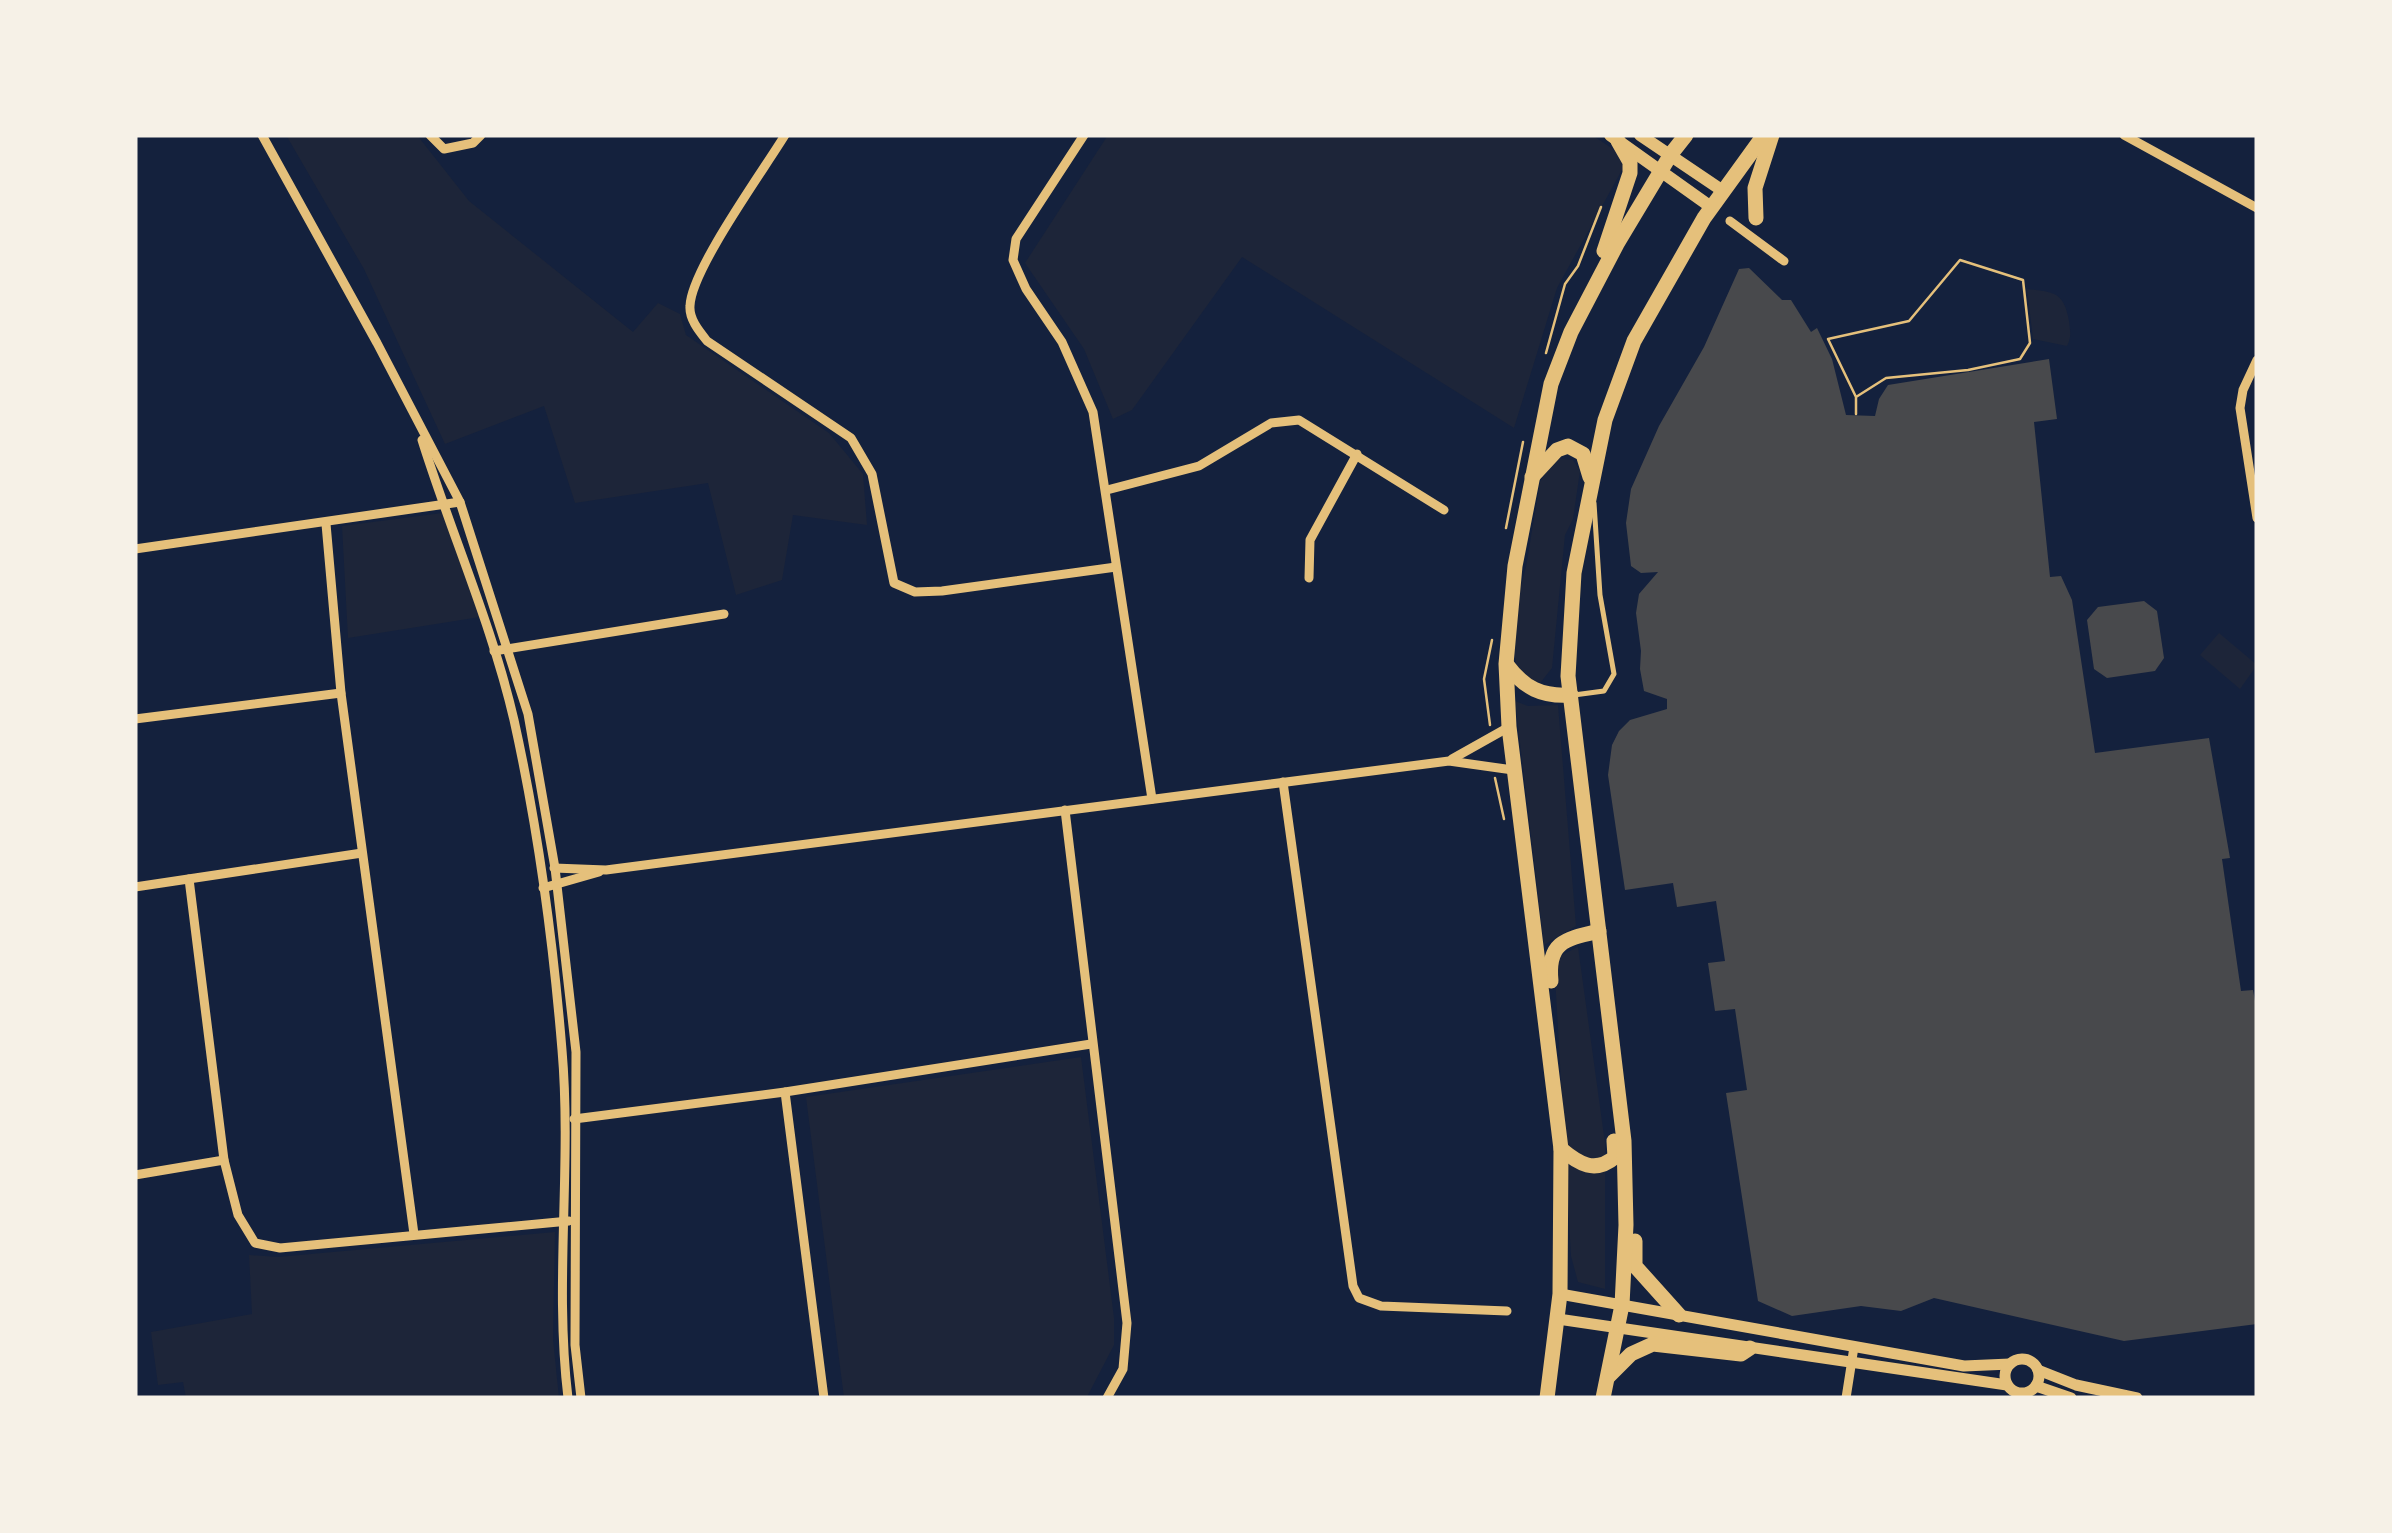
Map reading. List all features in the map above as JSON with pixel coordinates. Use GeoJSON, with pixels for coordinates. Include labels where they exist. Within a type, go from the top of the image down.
{"type":"FeatureCollection","features":[{"type":"Feature","properties":{"kind":"highway"},"geometry":{"type":"LineString","coordinates":[[1570,332],[1660,171],[1686,135]]}},
{"type":"Feature","properties":{"kind":"highway"},"geometry":{"type":"LineString","coordinates":[[1603,1398],[1622,1305],[1626,1225],[1624,1141],[1568,676],[1574,572],[1605,420],[1628,357],[1688,243],[1764,135]]}},
{"type":"Feature","properties":{"kind":"highway"},"geometry":{"type":"LineString","coordinates":[[1756,218],[1755,188],[1772,135]]}},
{"type":"Feature","properties":{"kind":"highway"},"geometry":{"type":"LineString","coordinates":[[1547,1398],[1560,1294],[1561,1149],[1513,770],[1506,664],[1515,566],[1551,384],[1579,294],[1607,246],[1630,173],[1630,162],[1614,138]]}},
{"type":"Feature","properties":{"kind":"highway"},"geometry":{"type":"LineString","coordinates":[[1532,477],[1557,450],[1573,446],[1586,461],[1590,495]]}},
{"type":"Feature","properties":{"kind":"highway"},"geometry":{"type":"LineString","coordinates":[[1506,664],[1518,681],[1532,690],[1552,696],[1571,695]]}},
{"type":"Feature","properties":{"kind":"highway"},"geometry":{"type":"LineString","coordinates":[[1551,1054],[1557,1040],[1549,959],[1557,947],[1573,937],[1600,932]]}},
{"type":"Feature","properties":{"kind":"highway"},"geometry":{"type":"LineString","coordinates":[[1561,1149],[1580,1164],[1591,1167],[1612,1161],[1616,1157],[1612,1112],[1620,1100]]}},
{"type":"Feature","properties":{"kind":"highway"},"geometry":{"type":"LineString","coordinates":[[1620,1100],[1630,1112],[1635,1266],[1678,1315]]}},
{"type":"Feature","properties":{"kind":"highway"},"geometry":{"type":"LineString","coordinates":[[1607,1378],[1631,1354],[1653,1344],[1741,1354],[1750,1348]]}},
{"type":"Feature","properties":{"kind":"main road"},"geometry":{"type":"LineString","coordinates":[[1640,135],[1723,190]]}},
{"type":"Feature","properties":{"kind":"main road"},"geometry":{"type":"LineString","coordinates":[[1614,138],[1711,207]]}},
{"type":"Feature","properties":{"kind":"street"},"geometry":{"type":"LineString","coordinates":[[262,135],[460,502],[528,714],[555,868],[576,1052],[575,1345],[581,1398]]}},
{"type":"Feature","properties":{"kind":"street"},"geometry":{"type":"LineString","coordinates":[[430,135],[444,149],[473,143],[480,135]]}},
{"type":"Feature","properties":{"kind":"street"},"geometry":{"type":"LineString","coordinates":[[785,135],[694,281],[689,310],[698,330],[707,341],[851,438],[872,474],[894,583],[915,592],[942,592],[1116,567]]}},
{"type":"Feature","properties":{"kind":"street"},"geometry":{"type":"LineString","coordinates":[[1084,135],[1016,239],[1014,260],[1026,289],[1062,342],[1094,412],[1152,799]]}},
{"type":"Feature","properties":{"kind":"street"},"geometry":{"type":"LineString","coordinates":[[2124,135],[2257,208]]}},
{"type":"Feature","properties":{"kind":"street"},"geometry":{"type":"LineString","coordinates":[[1730,221],[1784,261]]}},
{"type":"Feature","properties":{"kind":"street"},"geometry":{"type":"LineString","coordinates":[[2257,360],[2243,390],[2240,408],[2257,518]]}},
{"type":"Feature","properties":{"kind":"street"},"geometry":{"type":"LineString","coordinates":[[415,418],[514,718],[541,870],[558,1006],[564,1120],[562,1345],[568,1398]]}},
{"type":"Feature","properties":{"kind":"street"},"geometry":{"type":"LineString","coordinates":[[1107,490],[1200,466],[1271,423],[1299,420],[1444,510]]}},
{"type":"Feature","properties":{"kind":"street"},"geometry":{"type":"LineString","coordinates":[[1309,578],[1310,540],[1357,454]]}},
{"type":"Feature","properties":{"kind":"street"},"geometry":{"type":"LineString","coordinates":[[135,549],[460,502]]}},
{"type":"Feature","properties":{"kind":"street"},"geometry":{"type":"LineString","coordinates":[[326,524],[342,693],[414,1234]]}},
{"type":"Feature","properties":{"kind":"street"},"geometry":{"type":"LineString","coordinates":[[494,651],[724,614]]}},
{"type":"Feature","properties":{"kind":"street"},"geometry":{"type":"LineString","coordinates":[[135,719],[342,693]]}},
{"type":"Feature","properties":{"kind":"street"},"geometry":{"type":"LineString","coordinates":[[1449,761],[1509,727]]}},
{"type":"Feature","properties":{"kind":"street"},"geometry":{"type":"LineString","coordinates":[[541,870],[606,870],[1449,761],[1513,770]]}},
{"type":"Feature","properties":{"kind":"street"},"geometry":{"type":"LineString","coordinates":[[1283,782],[1353,1286],[1359,1298],[1381,1306],[1508,1311]]}},
{"type":"Feature","properties":{"kind":"street"},"geometry":{"type":"LineString","coordinates":[[1065,810],[1126,1323],[1122,1368],[1106,1398]]}},
{"type":"Feature","properties":{"kind":"street"},"geometry":{"type":"LineString","coordinates":[[135,887],[362,853]]}},
{"type":"Feature","properties":{"kind":"street"},"geometry":{"type":"LineString","coordinates":[[543,888],[606,870]]}},
{"type":"Feature","properties":{"kind":"street"},"geometry":{"type":"LineString","coordinates":[[189,880],[224,1160],[238,1215],[255,1243],[280,1248],[576,1221]]}},
{"type":"Feature","properties":{"kind":"street"},"geometry":{"type":"LineString","coordinates":[[564,1120],[785,1092],[1091,1044]]}},
{"type":"Feature","properties":{"kind":"street"},"geometry":{"type":"LineString","coordinates":[[785,1092],[824,1398]]}},
{"type":"Feature","properties":{"kind":"street"},"geometry":{"type":"LineString","coordinates":[[135,1175],[224,1160]]}},
{"type":"Feature","properties":{"kind":"street"},"geometry":{"type":"LineString","coordinates":[[1560,1294],[1964,1366],[2010,1364],[2026,1359],[2038,1370],[2076,1385],[2137,1398]]}},
{"type":"Feature","properties":{"kind":"street"},"geometry":{"type":"LineString","coordinates":[[1558,1319],[2008,1384],[2021,1393],[2036,1386],[2071,1398]]}},
{"type":"Feature","properties":{"kind":"street"},"geometry":{"type":"LineString","coordinates":[[1846,1398],[1854,1347]]}},
{"type":"Feature","properties":{"kind":"street"},"geometry":{"type":"LineString","coordinates":[[2008,1384],[2005,1374],[2010,1364]]}},
{"type":"Feature","properties":{"kind":"street"},"geometry":{"type":"LineString","coordinates":[[2036,1386],[2038,1370]]}},
{"type":"Feature","properties":{"kind":"lane"},"geometry":{"type":"LineString","coordinates":[[1571,695],[1604,691],[1614,674],[1600,595],[1597,508],[1590,495]]}},
{"type":"Feature","properties":{"kind":"path"},"geometry":{"type":"LineString","coordinates":[[1856,397],[1886,378],[2020,360],[2030,343],[2023,280],[1960,260],[1909,321],[1828,340],[1856,397],[1856,414]]}},
{"type":"Feature","properties":{"kind":"path"},"geometry":{"type":"LineString","coordinates":[[1496,790],[1504,820]]}},
{"type":"Feature","properties":{"kind":"shaded area"},"geometry":{"type":"Polygon","coordinates":[[[286,135],[417,135],[469,201],[633,332],[658,303],[680,314],[686,335],[829,433],[863,474],[867,525],[793,515],[782,580],[736,595],[708,483],[575,503],[544,406],[445,444],[364,269],[286,135]]]}},
{"type":"Feature","properties":{"kind":"shaded area"},"geometry":{"type":"Polygon","coordinates":[[[1108,135],[1592,135],[1628,159],[1557,288],[1514,428],[1242,257],[1132,410],[1113,419],[1084,349],[1025,263],[1108,135]]]}},
{"type":"Feature","properties":{"kind":"shaded area"},"geometry":{"type":"Polygon","coordinates":[[[2027,289],[2061,299],[2069,321],[2067,346],[2033,339],[2027,289]]]}},
{"type":"Feature","properties":{"kind":"shaded area"},"geometry":{"type":"Polygon","coordinates":[[[1558,459],[1573,460],[1580,471],[1573,519],[1565,535],[1552,668],[1541,682],[1527,683],[1517,668],[1514,653],[1518,597],[1540,482],[1558,459]]]}},
{"type":"Feature","properties":{"kind":"shaded area"},"geometry":{"type":"Polygon","coordinates":[[[442,513],[480,617],[348,638],[342,526],[442,513]]]}},
{"type":"Feature","properties":{"kind":"shaded area"},"geometry":{"type":"Polygon","coordinates":[[[2219,633],[2257,665],[2240,689],[2200,655],[2219,633]]]}},
{"type":"Feature","properties":{"kind":"shaded area"},"geometry":{"type":"Polygon","coordinates":[[[1515,701],[1528,706],[1558,705],[1576,926],[1544,945],[1515,701]]]}},
{"type":"Feature","properties":{"kind":"shaded area"},"geometry":{"type":"Polygon","coordinates":[[[1578,947],[1605,1143],[1605,1289],[1578,1282],[1571,1256],[1554,959],[1578,947]]]}},
{"type":"Feature","properties":{"kind":"shaded area"},"geometry":{"type":"Polygon","coordinates":[[[1081,1057],[1114,1318],[1114,1345],[1088,1395],[844,1398],[806,1097],[1081,1057]]]}},
{"type":"Feature","properties":{"kind":"shaded area"},"geometry":{"type":"Polygon","coordinates":[[[555,1232],[553,1339],[559,1398],[186,1398],[183,1382],[158,1385],[151,1332],[252,1314],[249,1255],[278,1257],[555,1232]]]}},
{"type":"Feature","properties":{"kind":"building"},"geometry":{"type":"Polygon","coordinates":[[[1749,268],[1782,300],[1791,300],[1811,332],[1817,328],[1832,359],[1846,415],[1875,416],[1888,385],[2049,359],[2057,419],[2034,422],[2050,577],[2061,576],[2072,600],[2095,753],[2209,738],[2230,858],[2222,859],[2241,991],[2253,990],[2257,1012],[2257,1324],[2124,1341],[1934,1298],[1901,1311],[1861,1306],[1792,1316],[1758,1301],[1726,1093],[1747,1090],[1735,1009],[1715,1011],[1708,963],[1725,961],[1716,901],[1677,907],[1673,883],[1625,890],[1608,775],[1612,745],[1619,731],[1630,720],[1667,709],[1667,699],[1644,691],[1640,669],[1636,613],[1639,594],[1658,572],[1641,573],[1631,566],[1626,523],[1631,489],[1739,269],[1749,268]]]}},
{"type":"Feature","properties":{"kind":"building"},"geometry":{"type":"Polygon","coordinates":[[[2144,601],[2157,611],[2164,658],[2155,671],[2107,678],[2094,669],[2087,620],[2098,607],[2144,601]]]}}]}
